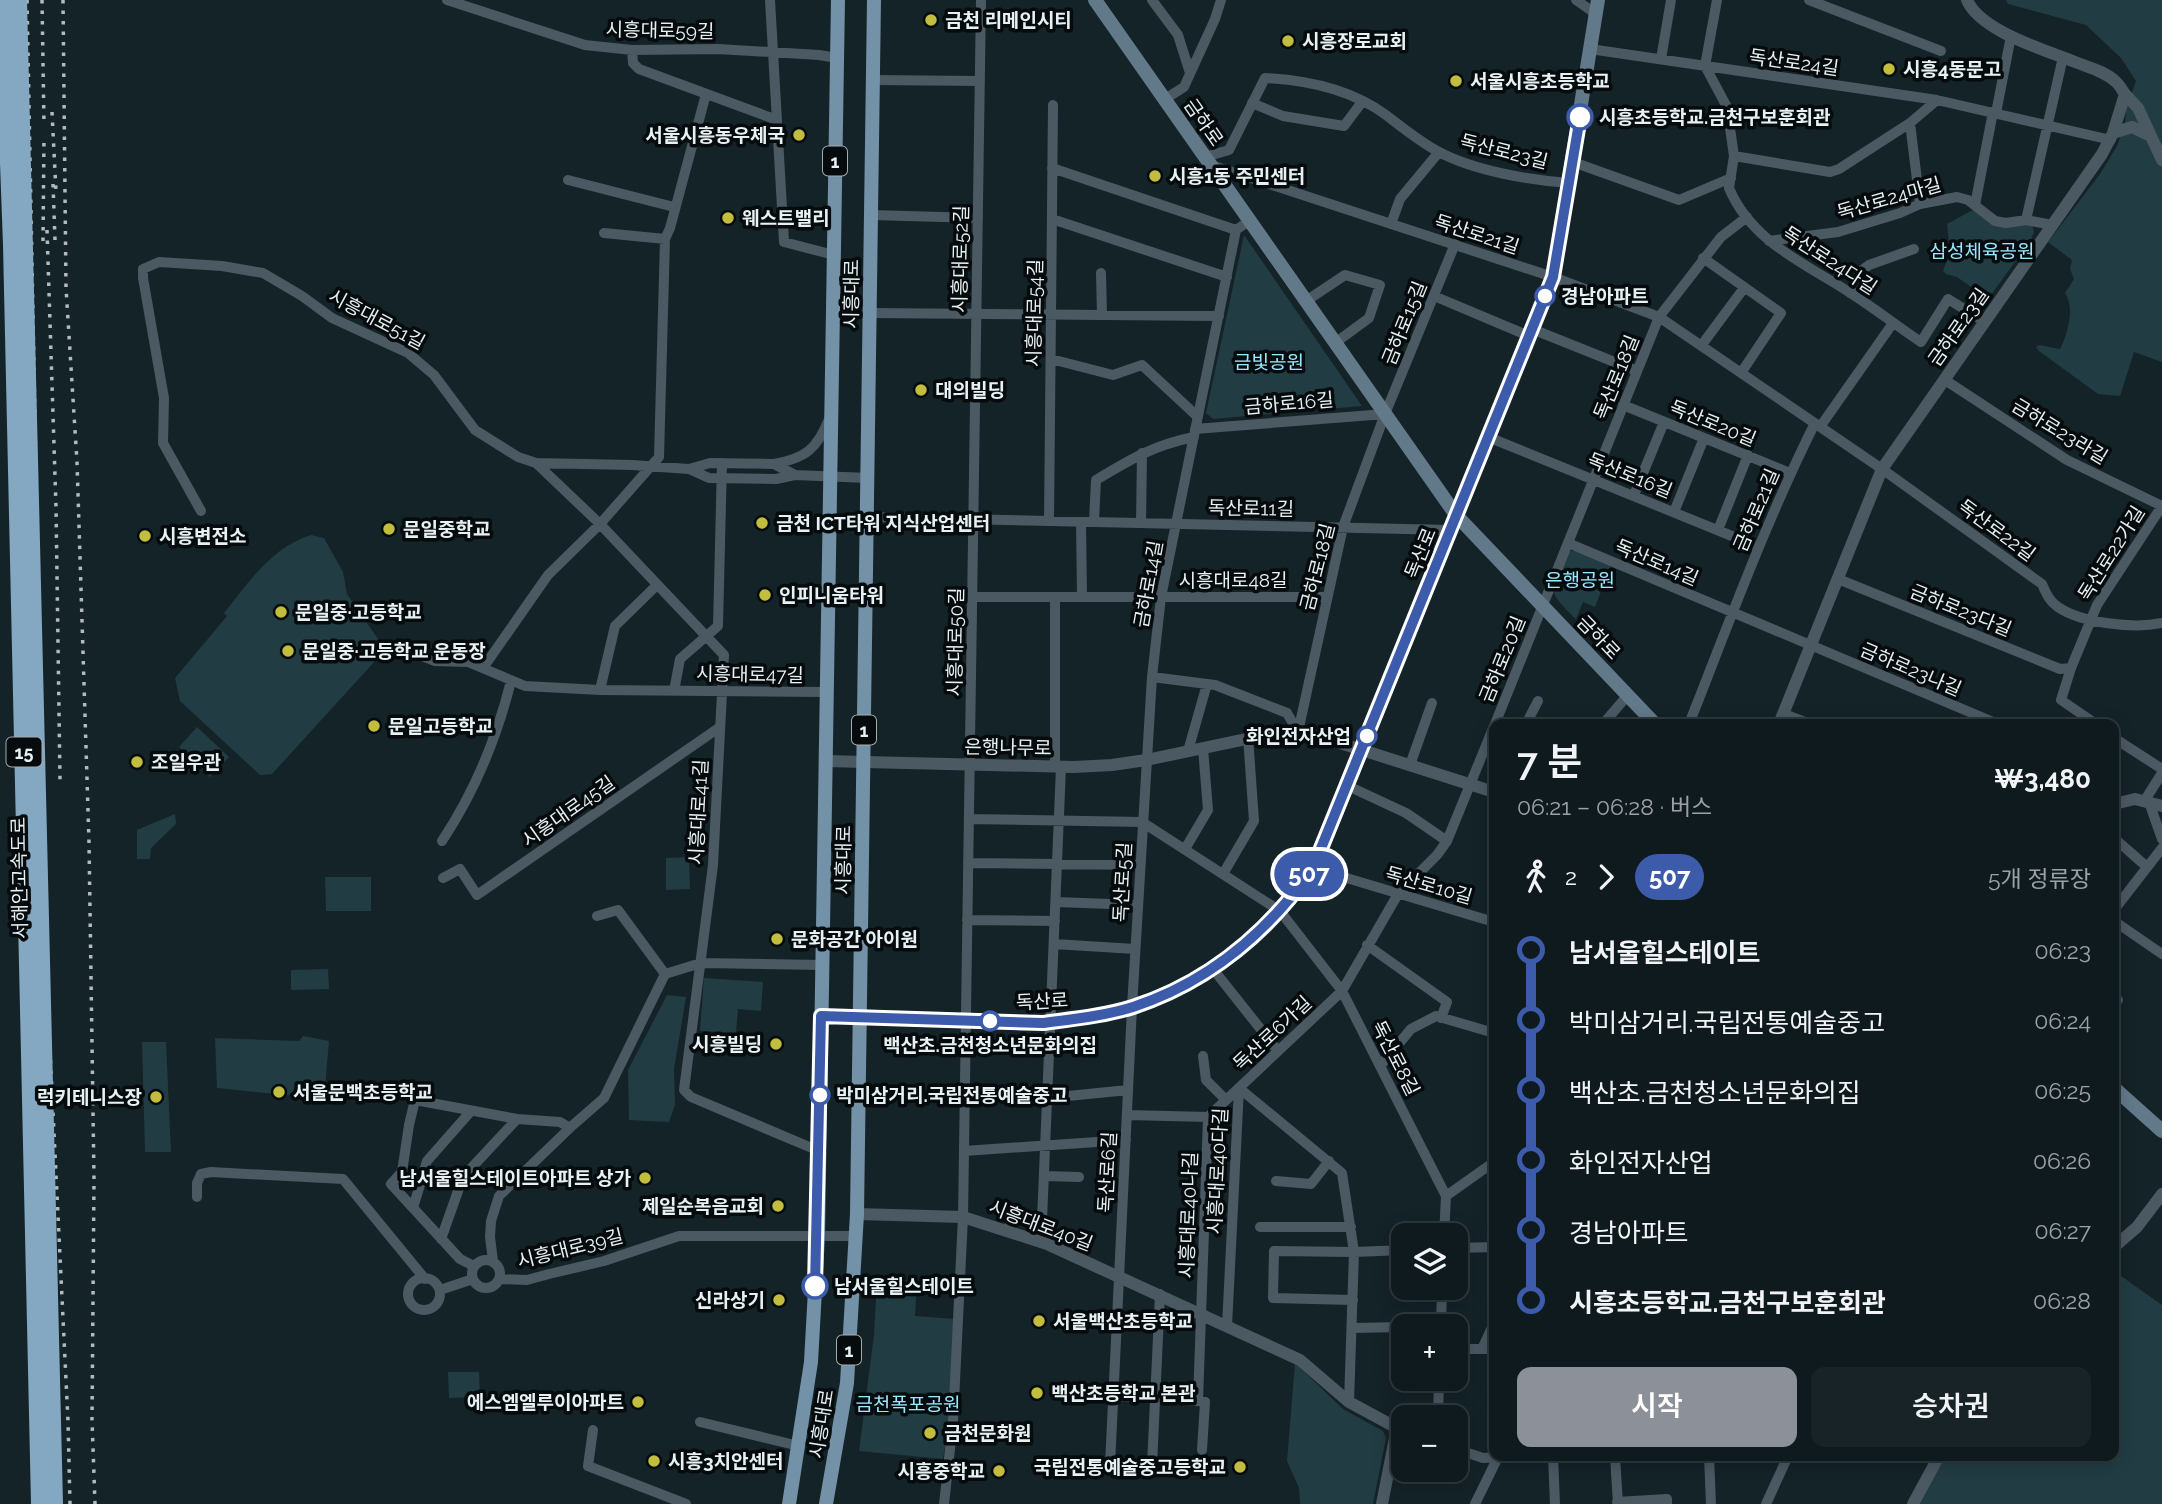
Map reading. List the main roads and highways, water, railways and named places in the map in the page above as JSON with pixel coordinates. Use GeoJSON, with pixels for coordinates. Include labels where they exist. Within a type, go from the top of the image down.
{"type":"FeatureCollection","features":[{"type":"Feature","properties":{"kind":"highway","name":"서해안고속도로"},"geometry":{"type":"LineString","coordinates":[[4,0],[13,273],[40,1504]]}},
{"type":"Feature","properties":{"kind":"highway","name":"서해안고속도로"},"geometry":{"type":"LineString","coordinates":[[18,0],[54,1504]]}},
{"type":"Feature","properties":{"kind":"main road","name":"시흥대로"},"geometry":{"type":"LineString","coordinates":[[789,1504],[811,1362],[817,1236],[838,0]]}},
{"type":"Feature","properties":{"kind":"main road","name":"시흥대로"},"geometry":{"type":"LineString","coordinates":[[827,1504],[847,1383],[857,1214],[874,0]]}},
{"type":"Feature","properties":{"kind":"main road","name":"금하로"},"geometry":{"type":"LineString","coordinates":[[1095,0],[1456,515],[1651,719]]}},
{"type":"Feature","properties":{"kind":"main road","name":"독산로"},"geometry":{"type":"LineString","coordinates":[[821,1016],[1051,1022],[1132,1007],[1180,988],[1213,969],[1254,939],[1280,911],[1313,868],[1553,277],[1597,7]]}},
{"type":"Feature","properties":{"kind":"main road"},"geometry":{"type":"LineString","coordinates":[[2119,1092],[2162,1131]]}},
{"type":"Feature","properties":{"kind":"railway"},"geometry":{"type":"LineString","coordinates":[[27,0],[45,948],[70,1504]]}},
{"type":"Feature","properties":{"kind":"railway"},"geometry":{"type":"LineString","coordinates":[[42,0],[44,125]]}},
{"type":"Feature","properties":{"kind":"railway"},"geometry":{"type":"LineString","coordinates":[[63,0],[66,288],[77,462],[89,842],[94,1179],[92,1420],[95,1504]]}},
{"type":"Feature","properties":{"kind":"railway"},"geometry":{"type":"LineString","coordinates":[[52,112],[56,192]]}},
{"type":"Feature","properties":{"kind":"railway"},"geometry":{"type":"LineString","coordinates":[[43,241],[44,136]]}},
{"type":"Feature","properties":{"kind":"railway"},"geometry":{"type":"LineString","coordinates":[[53,184],[55,240]]}},
{"type":"Feature","properties":{"kind":"railway"},"geometry":{"type":"LineString","coordinates":[[47,230],[56,507],[60,780]]}},
{"type":"Feature","properties":{"kind":"place","name":"금천 리메인시티"},"geometry":{"type":"Point","coordinates":[931,20]}},
{"type":"Feature","properties":{"kind":"place","name":"시흥장로교회"},"geometry":{"type":"Point","coordinates":[1288,41]}},
{"type":"Feature","properties":{"kind":"place","name":"시흥4동문고"},"geometry":{"type":"Point","coordinates":[1889,69]}},
{"type":"Feature","properties":{"kind":"place","name":"서울시흥초등학교"},"geometry":{"type":"Point","coordinates":[1456,81]}},
{"type":"Feature","properties":{"kind":"place","name":"시흥초등학교.금천구보훈회관"},"geometry":{"type":"Point","coordinates":[1580,117]}},
{"type":"Feature","properties":{"kind":"place","name":"서울시흥동우체국"},"geometry":{"type":"Point","coordinates":[799,135]}},
{"type":"Feature","properties":{"kind":"place","name":"시흥1동 주민센터"},"geometry":{"type":"Point","coordinates":[1155,176]}},
{"type":"Feature","properties":{"kind":"place","name":"웨스트밸리"},"geometry":{"type":"Point","coordinates":[728,218]}},
{"type":"Feature","properties":{"kind":"place","name":"경남아파트"},"geometry":{"type":"Point","coordinates":[1545,296]}},
{"type":"Feature","properties":{"kind":"place","name":"대의빌딩"},"geometry":{"type":"Point","coordinates":[921,390]}},
{"type":"Feature","properties":{"kind":"place","name":"금천 ICT타워 지식산업센터"},"geometry":{"type":"Point","coordinates":[762,523]}},
{"type":"Feature","properties":{"kind":"place","name":"문일중학교"},"geometry":{"type":"Point","coordinates":[389,529]}},
{"type":"Feature","properties":{"kind":"place","name":"시흥변전소"},"geometry":{"type":"Point","coordinates":[145,536]}},
{"type":"Feature","properties":{"kind":"place","name":"인피니움타워"},"geometry":{"type":"Point","coordinates":[765,595]}},
{"type":"Feature","properties":{"kind":"place","name":"문일중·고등학교"},"geometry":{"type":"Point","coordinates":[281,612]}},
{"type":"Feature","properties":{"kind":"place","name":"문일중·고등학교 운동장"},"geometry":{"type":"Point","coordinates":[288,651]}},
{"type":"Feature","properties":{"kind":"place","name":"문일고등학교"},"geometry":{"type":"Point","coordinates":[374,726]}},
{"type":"Feature","properties":{"kind":"place","name":"화인전자산업"},"geometry":{"type":"Point","coordinates":[1367,736]}},
{"type":"Feature","properties":{"kind":"place","name":"조일우관"},"geometry":{"type":"Point","coordinates":[137,762]}},
{"type":"Feature","properties":{"kind":"place","name":"문화공간 아이원"},"geometry":{"type":"Point","coordinates":[777,939]}},
{"type":"Feature","properties":{"kind":"place","name":"백산초.금천청소년문화의집"},"geometry":{"type":"Point","coordinates":[990,1021]}},
{"type":"Feature","properties":{"kind":"place","name":"시흥빌딩"},"geometry":{"type":"Point","coordinates":[776,1044]}},
{"type":"Feature","properties":{"kind":"place","name":"서울문백초등학교"},"geometry":{"type":"Point","coordinates":[279,1092]}},
{"type":"Feature","properties":{"kind":"place","name":"박미삼거리.국립전통예술중고"},"geometry":{"type":"Point","coordinates":[820,1095]}},
{"type":"Feature","properties":{"kind":"place","name":"럭키테니스장"},"geometry":{"type":"Point","coordinates":[156,1097]}},
{"type":"Feature","properties":{"kind":"place","name":"남서울힐스테이트아파트 상가"},"geometry":{"type":"Point","coordinates":[645,1178]}},
{"type":"Feature","properties":{"kind":"place","name":"제일순복음교회"},"geometry":{"type":"Point","coordinates":[778,1206]}},
{"type":"Feature","properties":{"kind":"place","name":"남서울힐스테이트"},"geometry":{"type":"Point","coordinates":[815,1286]}},
{"type":"Feature","properties":{"kind":"place","name":"신라상기"},"geometry":{"type":"Point","coordinates":[779,1300]}},
{"type":"Feature","properties":{"kind":"place","name":"서울백산초등학교"},"geometry":{"type":"Point","coordinates":[1039,1321]}},
{"type":"Feature","properties":{"kind":"place","name":"백산초등학교 본관"},"geometry":{"type":"Point","coordinates":[1037,1393]}},
{"type":"Feature","properties":{"kind":"place","name":"에스엠엘루이아파트"},"geometry":{"type":"Point","coordinates":[638,1402]}},
{"type":"Feature","properties":{"kind":"place","name":"금천문화원"},"geometry":{"type":"Point","coordinates":[930,1433]}},
{"type":"Feature","properties":{"kind":"place","name":"시흥3치안센터"},"geometry":{"type":"Point","coordinates":[654,1461]}},
{"type":"Feature","properties":{"kind":"place","name":"국립전통예술중고등학교"},"geometry":{"type":"Point","coordinates":[1240,1467]}},
{"type":"Feature","properties":{"kind":"place","name":"시흥중학교"},"geometry":{"type":"Point","coordinates":[999,1471]}},
{"type":"Feature","properties":{"kind":"park label","name":"삼성체육공원"},"geometry":{"type":"Point","coordinates":[1982,251]}},
{"type":"Feature","properties":{"kind":"park label","name":"금빛공원"},"geometry":{"type":"Point","coordinates":[1269,362]}},
{"type":"Feature","properties":{"kind":"park label","name":"은행공원"},"geometry":{"type":"Point","coordinates":[1580,580]}},
{"type":"Feature","properties":{"kind":"park label","name":"금천폭포공원"},"geometry":{"type":"Point","coordinates":[908,1404]}}]}
